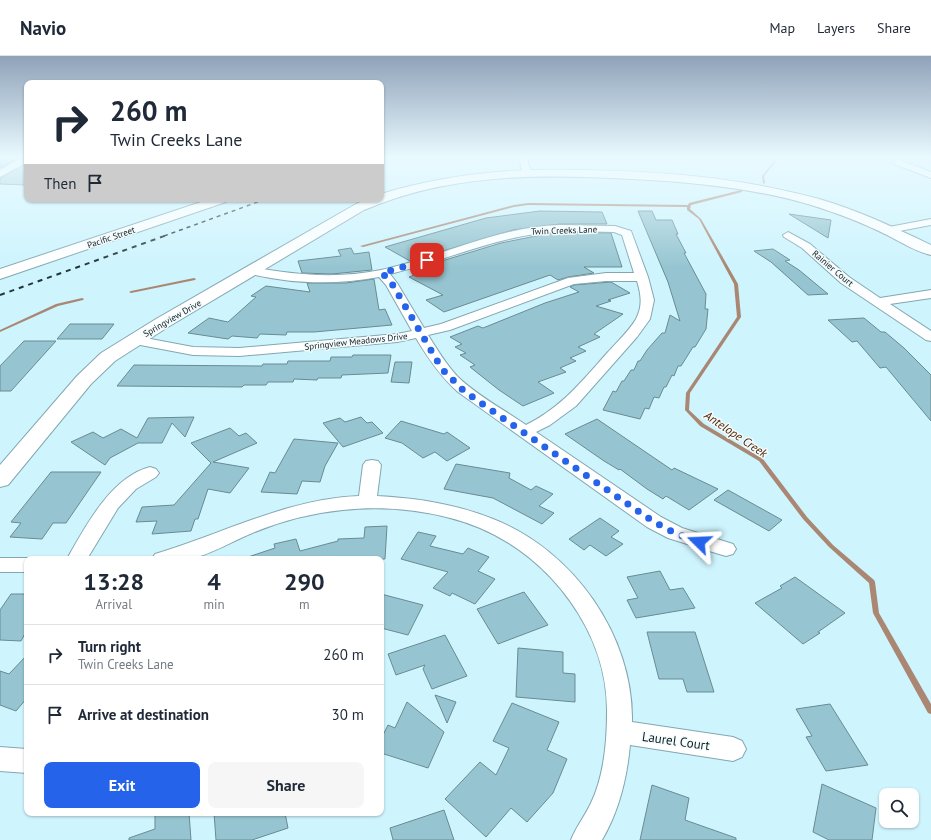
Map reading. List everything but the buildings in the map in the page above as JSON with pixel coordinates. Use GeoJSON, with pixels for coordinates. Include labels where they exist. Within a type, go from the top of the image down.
{"type":"FeatureCollection","features":[{"type":"Feature","properties":{"kind":"street","name":"Springview Drive"},"geometry":{"type":"LineString","coordinates":[[384,198],[395,194]]}},
{"type":"Feature","properties":{"kind":"street","name":"Springview Drive"},"geometry":{"type":"LineString","coordinates":[[780,194],[828,207],[889,230],[931,251]]}},
{"type":"Feature","properties":{"kind":"street","name":"Pacific Street"},"geometry":{"type":"LineString","coordinates":[[0,266],[192,202]]}},
{"type":"Feature","properties":{"kind":"street"},"geometry":{"type":"LineString","coordinates":[[190,210],[190,207],[204,202]]}},
{"type":"Feature","properties":{"kind":"street","name":"Pacific Street"},"geometry":{"type":"LineString","coordinates":[[0,274],[213,202]]}},
{"type":"Feature","properties":{"kind":"street","name":"Springview Drive"},"geometry":{"type":"LineString","coordinates":[[0,480],[84,380],[108,357],[134,340],[349,213],[373,202]]}},
{"type":"Feature","properties":{"kind":"street"},"geometry":{"type":"LineString","coordinates":[[889,230],[931,222]]}},
{"type":"Feature","properties":{"kind":"street","name":"Twin Creeks Lane"},"geometry":{"type":"LineString","coordinates":[[251,271],[281,277],[314,280],[349,278],[382,273],[521,232],[550,228],[615,229],[627,233],[648,300],[643,319],[570,403],[544,422],[524,432]]}},
{"type":"Feature","properties":{"kind":"street"},"geometry":{"type":"LineString","coordinates":[[82,238],[92,239],[131,230]]}},
{"type":"Feature","properties":{"kind":"street","name":"Rainier Court"},"geometry":{"type":"LineString","coordinates":[[788,234],[806,246],[845,280],[931,337]]}},
{"type":"Feature","properties":{"kind":"street"},"geometry":{"type":"LineString","coordinates":[[382,273],[391,282],[434,357],[452,379],[478,401],[654,522],[681,535],[726,549]]}},
{"type":"Feature","properties":{"kind":"street","name":"Springview Meadows Drive"},"geometry":{"type":"LineString","coordinates":[[134,340],[193,351],[240,352],[397,338],[445,327],[572,281],[606,277],[642,277]]}},
{"type":"Feature","properties":{"kind":"street"},"geometry":{"type":"LineString","coordinates":[[878,302],[931,294]]}},
{"type":"Feature","properties":{"kind":"street"},"geometry":{"type":"LineString","coordinates":[[367,502],[372,465]]}},
{"type":"Feature","properties":{"kind":"street"},"geometry":{"type":"LineString","coordinates":[[79,556],[111,504],[130,485],[150,473]]}},
{"type":"Feature","properties":{"kind":"street"},"geometry":{"type":"LineString","coordinates":[[171,556],[287,514],[367,502],[406,505],[436,510],[471,519],[500,530],[525,544],[571,585],[589,611],[603,638],[613,665],[619,696],[619,732],[614,774],[600,815],[585,840]]}},
{"type":"Feature","properties":{"kind":"street"},"geometry":{"type":"LineString","coordinates":[[0,565],[24,565]]}},
{"type":"Feature","properties":{"kind":"street","name":"Laurel Court"},"geometry":{"type":"LineString","coordinates":[[619,732],[733,749]]}},
{"type":"Feature","properties":{"kind":"street"},"geometry":{"type":"LineString","coordinates":[[0,759],[24,761]]}},
{"type":"Feature","properties":{"kind":"waterway","name":"Antelope Creek"},"geometry":{"type":"LineString","coordinates":[[731,194],[690,204],[688,209],[700,219],[736,284],[739,317],[688,393],[687,410],[702,425],[761,460],[805,518],[831,546],[872,582],[876,613],[931,711]]}},
{"type":"Feature","properties":{"kind":"waterway"},"geometry":{"type":"LineString","coordinates":[[362,246],[514,206],[528,204],[689,206]]}},
{"type":"Feature","properties":{"kind":"waterway"},"geometry":{"type":"LineString","coordinates":[[131,292],[194,279]]}},
{"type":"Feature","properties":{"kind":"waterway"},"geometry":{"type":"LineString","coordinates":[[0,331],[57,305],[82,299]]}},
{"type":"Feature","properties":{"kind":"railway"},"geometry":{"type":"LineString","coordinates":[[164,236],[258,202]]}},
{"type":"Feature","properties":{"kind":"railway"},"geometry":{"type":"LineString","coordinates":[[0,295],[167,235]]}},
{"type":"Feature","properties":{"kind":"route"},"geometry":{"type":"LineString","coordinates":[[427,260],[382,273],[391,282],[442,369],[463,390],[478,401],[654,522],[675,533],[699,542]]}}]}
